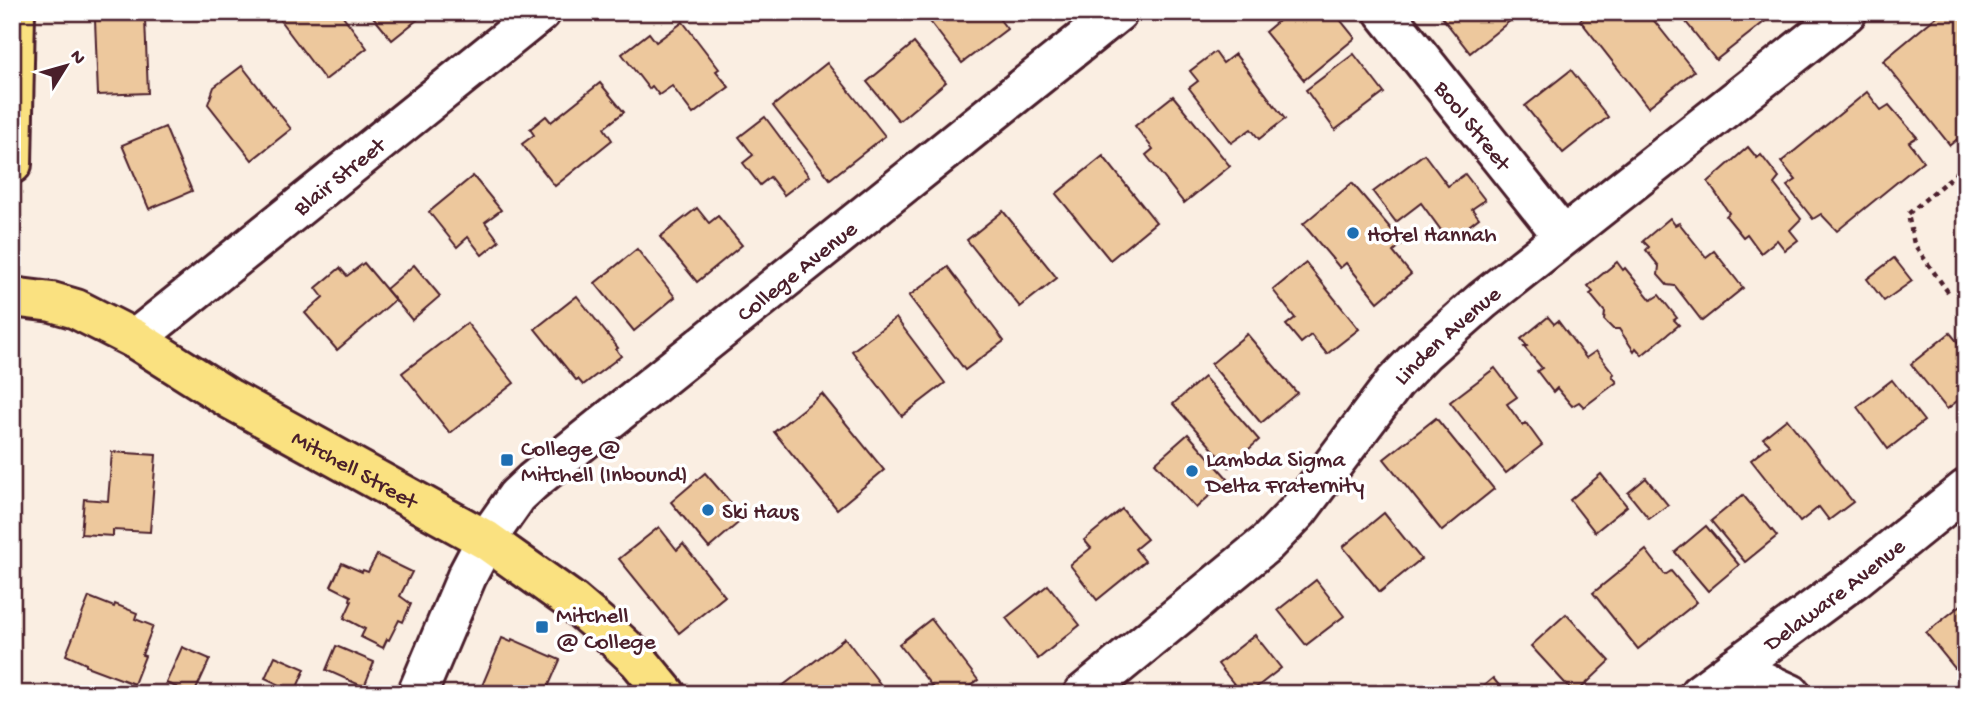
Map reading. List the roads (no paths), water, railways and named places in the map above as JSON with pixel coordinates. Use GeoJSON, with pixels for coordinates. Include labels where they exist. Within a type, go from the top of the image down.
{"type":"FeatureCollection","features":[{"type":"Feature","properties":{"kind":"main road"},"geometry":{"type":"LineString","coordinates":[[12,164],[15,12]]}},
{"type":"Feature","properties":{"kind":"main road","name":"Mitchell Street"},"geometry":{"type":"LineString","coordinates":[[12,297],[52,302],[76,309],[135,340],[230,399],[485,540],[573,603],[607,631],[638,660],[666,694]]}},
{"type":"Feature","properties":{"kind":"street","name":"Blair Street"},"geometry":{"type":"LineString","coordinates":[[135,340],[541,12]]}},
{"type":"Feature","properties":{"kind":"street","name":"College Avenue"},"geometry":{"type":"LineString","coordinates":[[417,694],[485,540],[517,496],[1118,12]]}},
{"type":"Feature","properties":{"kind":"street","name":"Bool Street"},"geometry":{"type":"LineString","coordinates":[[1384,12],[1563,236]]}},
{"type":"Feature","properties":{"kind":"street","name":"Linden Avenue"},"geometry":{"type":"LineString","coordinates":[[1083,694],[1267,542],[1298,510],[1395,382],[1424,352],[1483,300],[1847,12]]}},
{"type":"Feature","properties":{"kind":"street","name":"Delaware Avenue"},"geometry":{"type":"LineString","coordinates":[[1699,694],[1856,578],[1966,489]]}},
{"type":"Feature","properties":{"kind":"street"},"geometry":{"type":"LineString","coordinates":[[1734,668],[1791,694]]}},
{"type":"Feature","properties":{"kind":"place","name":"Hotel Hannah"},"geometry":{"type":"Point","coordinates":[1353,233]}},
{"type":"Feature","properties":{"kind":"place","name":"College @ Mitchell (Inbound)"},"geometry":{"type":"Point","coordinates":[507,460]}},
{"type":"Feature","properties":{"kind":"place","name":"Lambda Sigma Delta Fraternity"},"geometry":{"type":"Point","coordinates":[1192,471]}},
{"type":"Feature","properties":{"kind":"place","name":"Ski Haus"},"geometry":{"type":"Point","coordinates":[708,510]}},
{"type":"Feature","properties":{"kind":"place","name":"Mitchell @ College"},"geometry":{"type":"Point","coordinates":[542,627]}}]}
